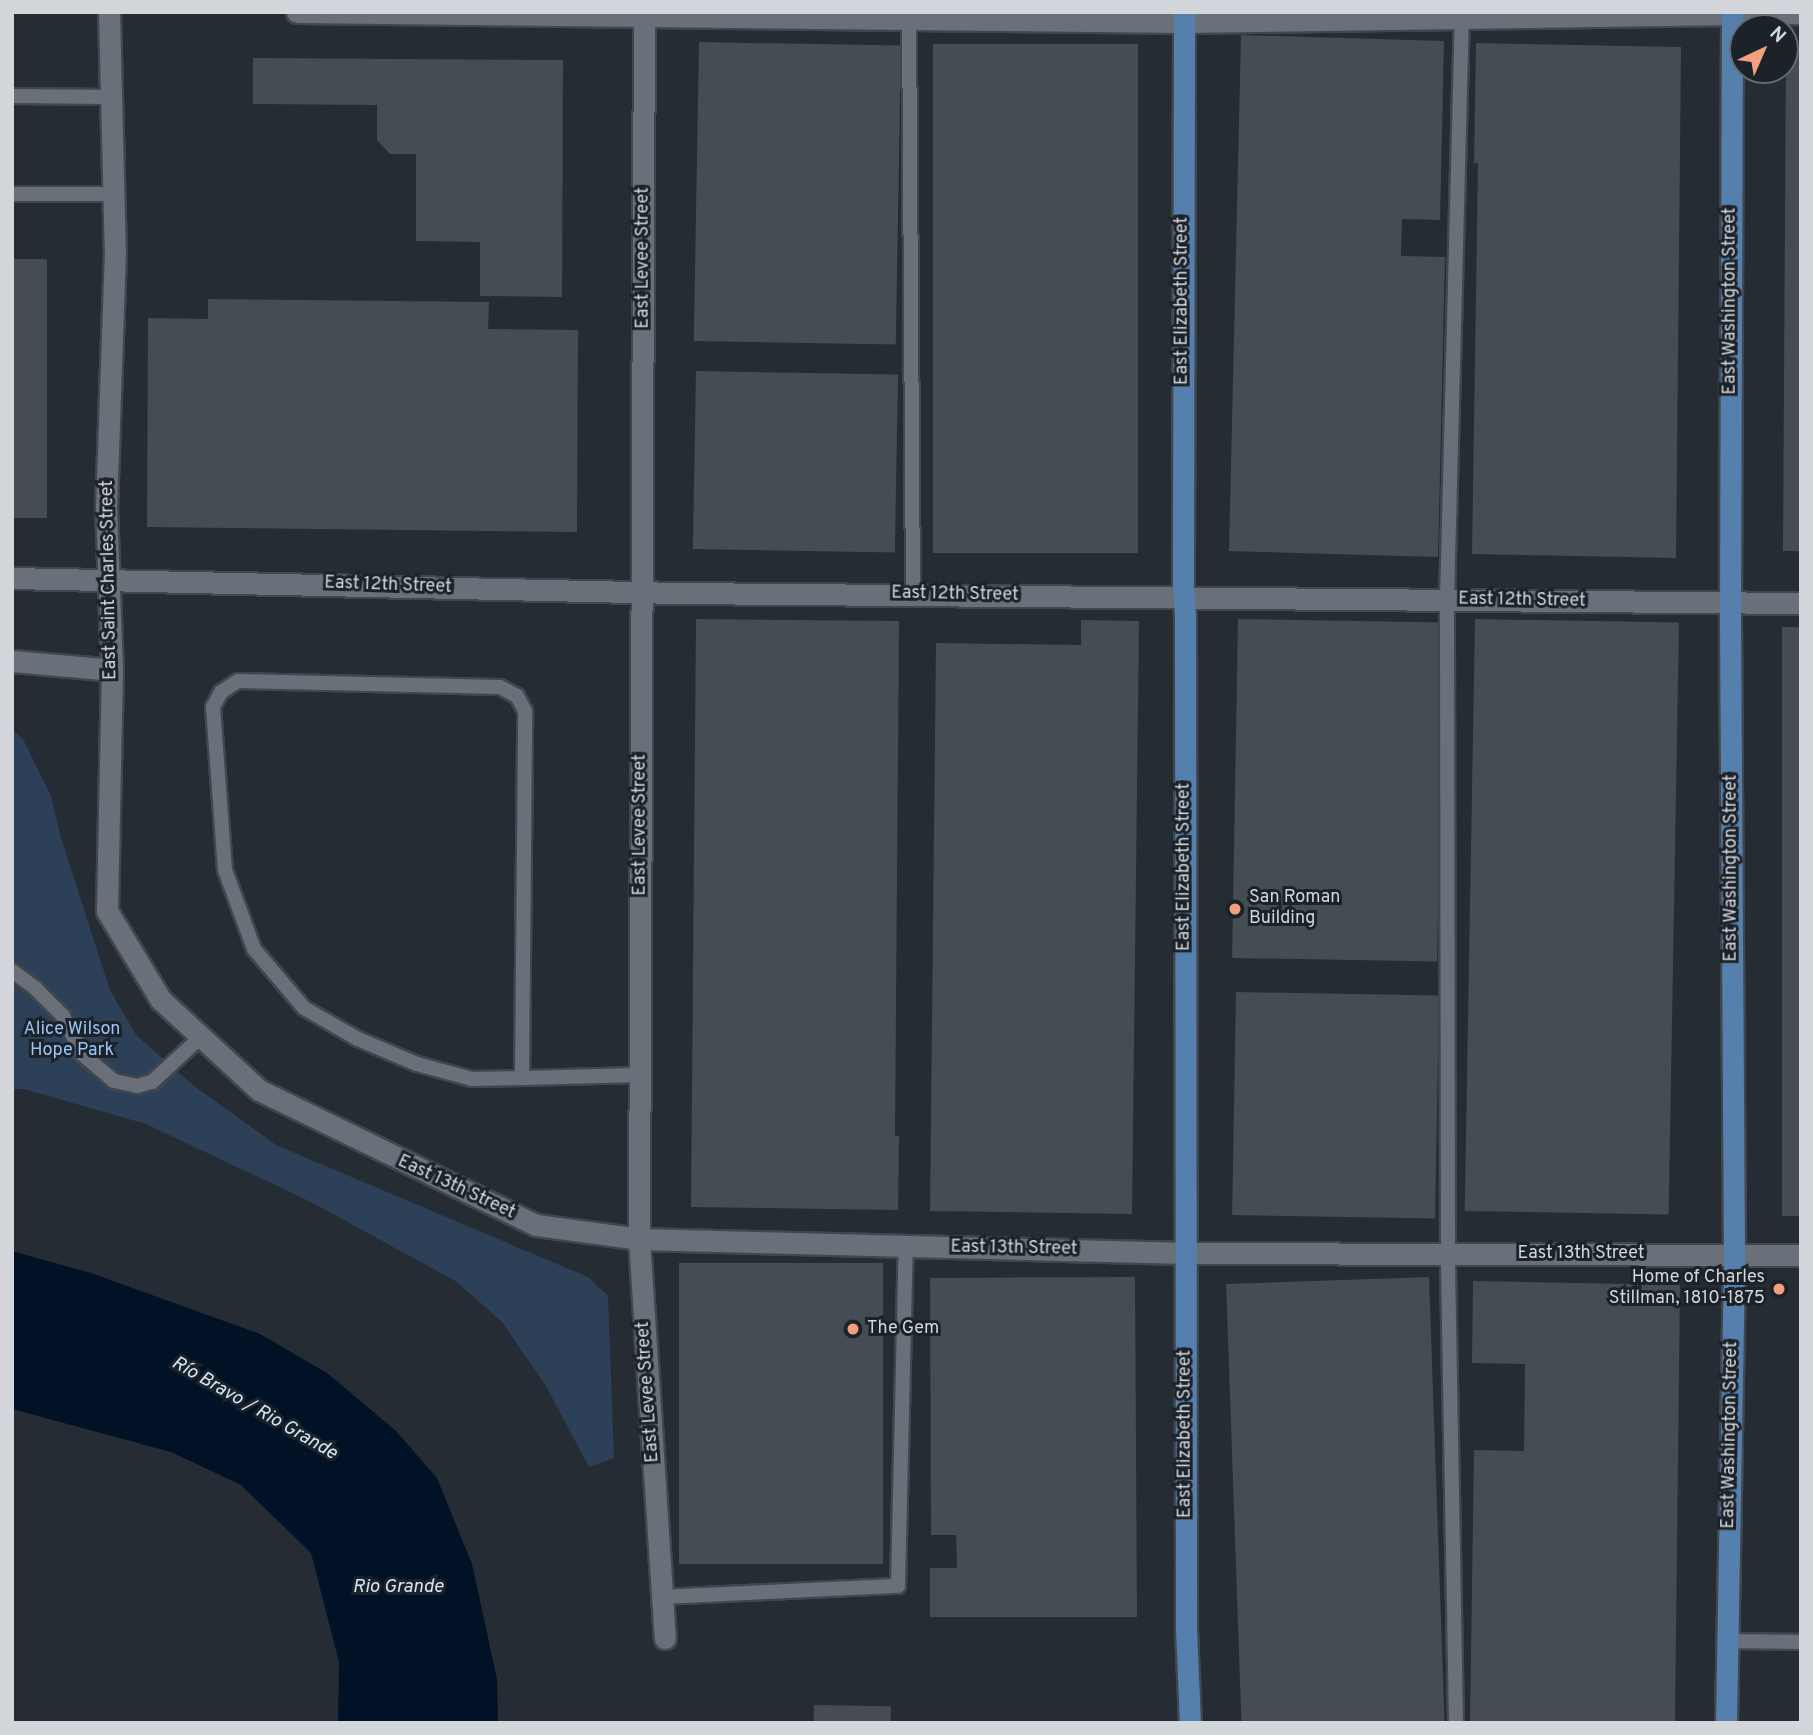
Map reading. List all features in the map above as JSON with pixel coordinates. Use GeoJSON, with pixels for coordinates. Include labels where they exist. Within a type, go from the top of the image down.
{"type":"FeatureCollection","features":[{"type":"Feature","properties":{"kind":"main road","name":"East Saint Charles Street"},"geometry":{"type":"LineString","coordinates":[[109,12],[115,251],[106,507],[112,670],[107,911],[161,1000],[259,1090]]}},
{"type":"Feature","properties":{"kind":"main road"},"geometry":{"type":"LineString","coordinates":[[297,12],[1184,17],[1801,13]]}},
{"type":"Feature","properties":{"kind":"main road","name":"East Levee Street"},"geometry":{"type":"LineString","coordinates":[[644,13],[639,1240],[665,1638]]}},
{"type":"Feature","properties":{"kind":"main road","name":"East Washington Street"},"geometry":{"type":"LineString","coordinates":[[1726,1723],[1734,1255],[1730,604],[1732,13]]}},
{"type":"Feature","properties":{"kind":"main road","name":"East Elizabeth Street"},"geometry":{"type":"LineString","coordinates":[[1184,17],[1182,586],[1185,597],[1185,1252],[1189,1723]]}},
{"type":"Feature","properties":{"kind":"main road","name":"East 12th Street"},"geometry":{"type":"LineString","coordinates":[[12,578],[110,578],[643,592],[1801,603]]}},
{"type":"Feature","properties":{"kind":"main road"},"geometry":{"type":"LineString","coordinates":[[12,661],[112,670]]}},
{"type":"Feature","properties":{"kind":"main road","name":"East 13th Street"},"geometry":{"type":"LineString","coordinates":[[259,1090],[536,1225],[639,1240],[1185,1252],[1801,1255]]}},
{"type":"Feature","properties":{"kind":"lane"},"geometry":{"type":"LineString","coordinates":[[1456,1723],[1448,1254],[1447,600],[1462,15]]}},
{"type":"Feature","properties":{"kind":"lane"},"geometry":{"type":"LineString","coordinates":[[909,16],[913,595]]}},
{"type":"Feature","properties":{"kind":"lane"},"geometry":{"type":"LineString","coordinates":[[12,96],[110,97]]}},
{"type":"Feature","properties":{"kind":"lane"},"geometry":{"type":"LineString","coordinates":[[12,194],[113,194]]}},
{"type":"Feature","properties":{"kind":"lane"},"geometry":{"type":"LineString","coordinates":[[522,1078],[524,711],[517,696],[500,687],[238,681],[222,692],[213,707],[225,870],[254,948],[304,1008],[358,1040],[417,1064],[472,1079],[522,1078],[640,1075]]}},
{"type":"Feature","properties":{"kind":"lane"},"geometry":{"type":"LineString","coordinates":[[12,971],[35,988],[63,1016],[82,1054],[114,1081],[137,1086],[152,1082],[201,1037]]}},
{"type":"Feature","properties":{"kind":"lane"},"geometry":{"type":"LineString","coordinates":[[663,1597],[898,1586],[906,1246]]}},
{"type":"Feature","properties":{"kind":"lane"},"geometry":{"type":"LineString","coordinates":[[1728,1641],[1801,1642]]}},
{"type":"Feature","properties":{"kind":"green space","name":"Alice Wilson Hope Park"},"geometry":{"type":"Polygon","coordinates":[[[12,729],[23,739],[51,796],[61,838],[110,990],[136,1035],[193,1085],[276,1145],[588,1277],[608,1296],[614,1458],[589,1467],[546,1386],[502,1322],[457,1282],[313,1203],[146,1124],[24,1089],[12,1089],[12,729]]]}},
{"type":"Feature","properties":{"kind":"water","name":"Rio Grande"},"geometry":{"type":"Polygon","coordinates":[[[12,1251],[91,1273],[260,1334],[327,1373],[395,1430],[437,1478],[472,1564],[497,1679],[498,1723],[338,1723],[339,1662],[311,1553],[241,1485],[171,1452],[12,1409],[12,1251]]]}},
{"type":"Feature","properties":{"kind":"building"},"geometry":{"type":"Polygon","coordinates":[[[1241,35],[1444,41],[1440,220],[1402,219],[1401,256],[1445,257],[1438,557],[1229,551],[1241,35]]]}},
{"type":"Feature","properties":{"kind":"building"},"geometry":{"type":"Polygon","coordinates":[[[699,42],[901,46],[896,344],[694,341],[699,42]]]}},
{"type":"Feature","properties":{"kind":"building"},"geometry":{"type":"Polygon","coordinates":[[[1476,43],[1681,47],[1676,558],[1472,554],[1478,163],[1474,163],[1476,43]]]}},
{"type":"Feature","properties":{"kind":"building"},"geometry":{"type":"Polygon","coordinates":[[[933,44],[1138,44],[1138,553],[933,553],[933,44]]]}},
{"type":"Feature","properties":{"kind":"building"},"geometry":{"type":"Polygon","coordinates":[[[1801,47],[1801,551],[1783,551],[1786,84],[1799,84],[1801,47]]]}},
{"type":"Feature","properties":{"kind":"building"},"geometry":{"type":"Polygon","coordinates":[[[253,58],[563,60],[562,297],[480,296],[480,242],[416,241],[416,154],[390,154],[377,140],[377,105],[253,104],[253,58]]]}},
{"type":"Feature","properties":{"kind":"building"},"geometry":{"type":"Polygon","coordinates":[[[12,259],[47,259],[47,518],[12,518],[12,259]]]}},
{"type":"Feature","properties":{"kind":"building"},"geometry":{"type":"Polygon","coordinates":[[[208,299],[489,302],[488,329],[578,330],[577,532],[147,527],[148,318],[208,319],[208,299]]]}},
{"type":"Feature","properties":{"kind":"building"},"geometry":{"type":"Polygon","coordinates":[[[696,371],[898,375],[895,552],[693,549],[696,371]]]}},
{"type":"Feature","properties":{"kind":"building"},"geometry":{"type":"Polygon","coordinates":[[[696,619],[899,621],[895,1136],[899,1136],[898,1210],[691,1207],[696,619]]]}},
{"type":"Feature","properties":{"kind":"building"},"geometry":{"type":"Polygon","coordinates":[[[1238,619],[1443,623],[1437,962],[1232,958],[1238,619]]]}},
{"type":"Feature","properties":{"kind":"building"},"geometry":{"type":"Polygon","coordinates":[[[1475,619],[1679,623],[1669,1214],[1465,1211],[1475,619]]]}},
{"type":"Feature","properties":{"kind":"building"},"geometry":{"type":"Polygon","coordinates":[[[1081,620],[1139,621],[1132,1214],[930,1211],[936,643],[1081,645],[1081,620]]]}},
{"type":"Feature","properties":{"kind":"building"},"geometry":{"type":"Polygon","coordinates":[[[1782,627],[1801,627],[1801,1216],[1782,1216],[1782,627]]]}},
{"type":"Feature","properties":{"kind":"building"},"geometry":{"type":"Polygon","coordinates":[[[1236,992],[1439,996],[1435,1219],[1232,1215],[1236,992]]]}},
{"type":"Feature","properties":{"kind":"building"},"geometry":{"type":"Polygon","coordinates":[[[679,1263],[883,1263],[883,1564],[679,1564],[679,1263]]]}},
{"type":"Feature","properties":{"kind":"building"},"geometry":{"type":"Polygon","coordinates":[[[1135,1277],[1137,1617],[930,1617],[930,1568],[957,1568],[956,1535],[931,1535],[930,1278],[1135,1277]]]}},
{"type":"Feature","properties":{"kind":"building"},"geometry":{"type":"Polygon","coordinates":[[[1429,1277],[1445,1723],[1241,1723],[1226,1284],[1429,1277]]]}},
{"type":"Feature","properties":{"kind":"building"},"geometry":{"type":"Polygon","coordinates":[[[1473,1281],[1680,1285],[1675,1723],[1470,1723],[1474,1450],[1524,1451],[1525,1364],[1472,1363],[1473,1281]]]}},
{"type":"Feature","properties":{"kind":"building"},"geometry":{"type":"Polygon","coordinates":[[[814,1705],[891,1706],[891,1723],[814,1723],[814,1705]]]}},
{"type":"Feature","properties":{"kind":"place","name":"San Roman Building"},"geometry":{"type":"Point","coordinates":[1235,909]}},
{"type":"Feature","properties":{"kind":"place","name":"Home of Charles Stillman, 1810-1875"},"geometry":{"type":"Point","coordinates":[1779,1289]}},
{"type":"Feature","properties":{"kind":"place","name":"The Gem"},"geometry":{"type":"Point","coordinates":[853,1329]}},
{"type":"Feature","properties":{"kind":"water label","name":"Río Bravo / Rio Grande"},"geometry":{"type":"Point","coordinates":[254,1409]}}]}
